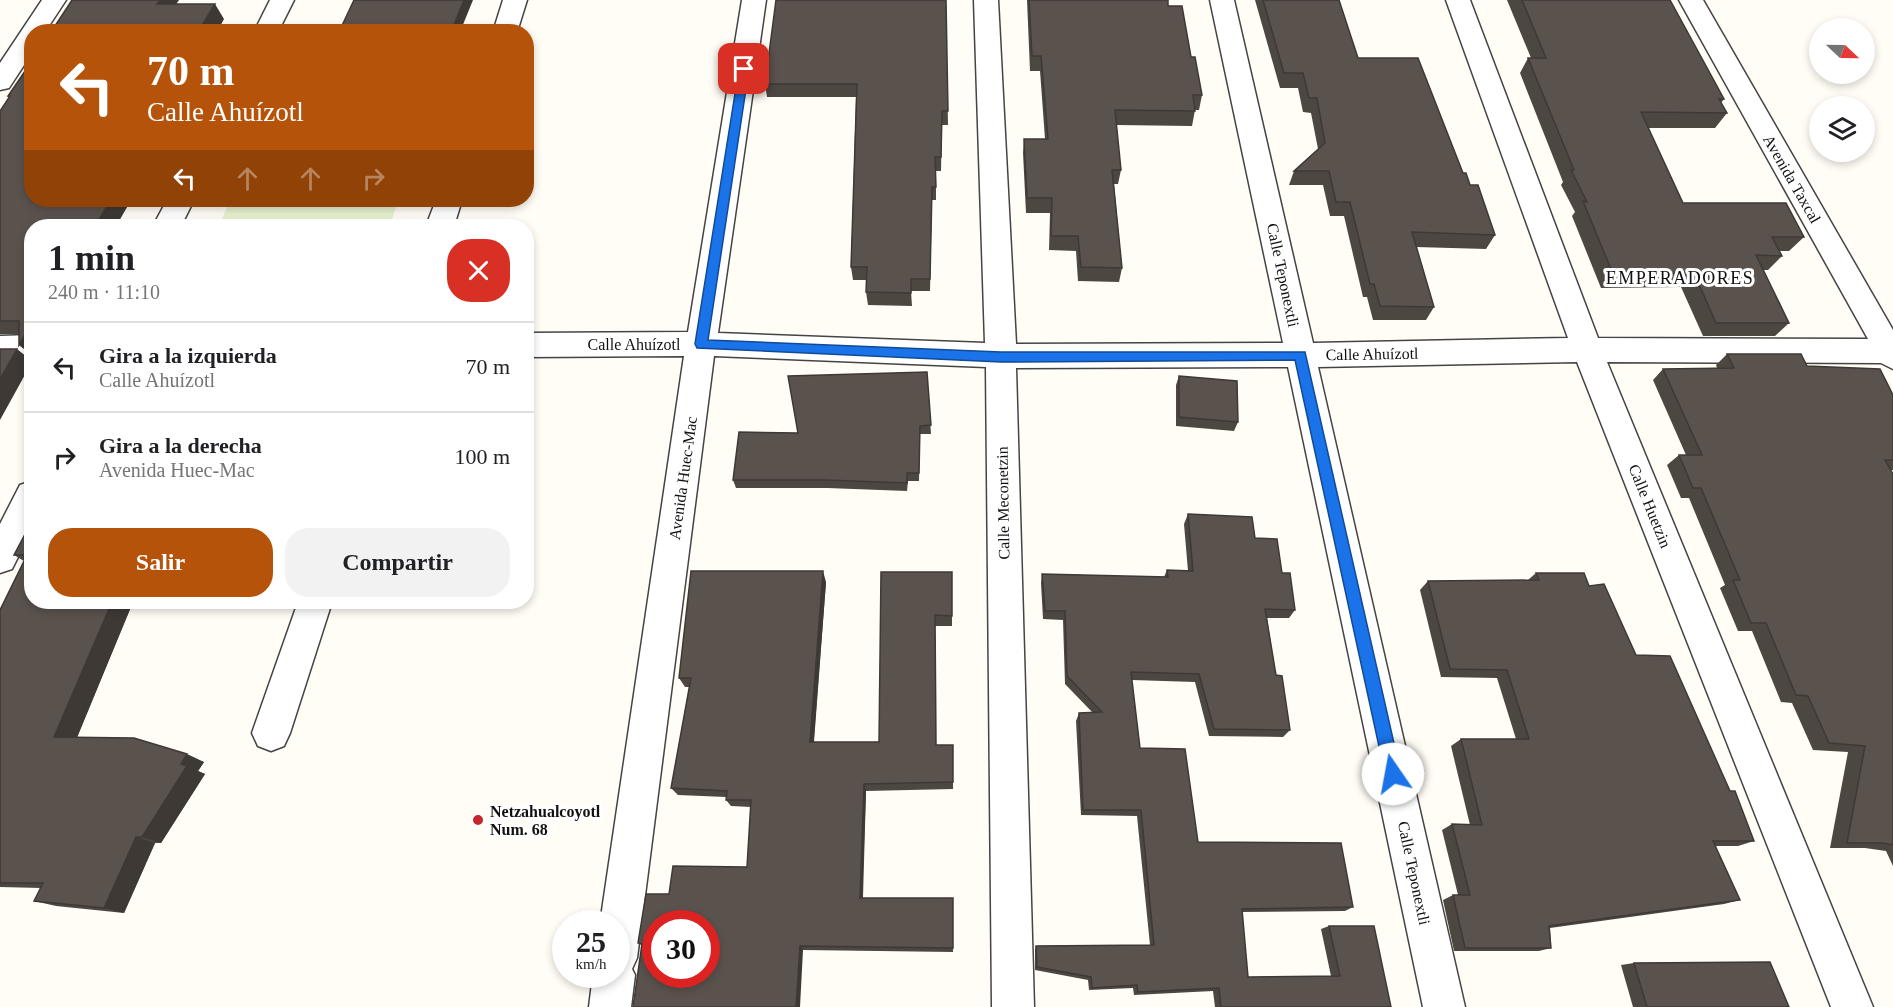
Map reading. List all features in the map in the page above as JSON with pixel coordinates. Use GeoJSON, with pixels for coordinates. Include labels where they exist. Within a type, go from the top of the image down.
{"type":"FeatureCollection","features":[{"type":"Feature","properties":{"kind":"street"},"geometry":{"type":"LineString","coordinates":[[38,24],[54,0]]}},
{"type":"Feature","properties":{"kind":"street"},"geometry":{"type":"LineString","coordinates":[[270,24],[282,0]]}},
{"type":"Feature","properties":{"kind":"street"},"geometry":{"type":"LineString","coordinates":[[508,24],[515,0]]}},
{"type":"Feature","properties":{"kind":"street","name":"Avenida Huec-Mac"},"geometry":{"type":"LineString","coordinates":[[623,910],[701,344],[754,0]]}},
{"type":"Feature","properties":{"kind":"street","name":"Calle Meconetzin"},"geometry":{"type":"LineString","coordinates":[[986,0],[1001,357],[1013,1007]]}},
{"type":"Feature","properties":{"kind":"street","name":"Calle Teponextli"},"geometry":{"type":"LineString","coordinates":[[1222,0],[1444,1007]]}},
{"type":"Feature","properties":{"kind":"street","name":"Calle Huetzin"},"geometry":{"type":"LineString","coordinates":[[1458,0],[1587,350],[1852,1007]]}},
{"type":"Feature","properties":{"kind":"street","name":"Avenida Taxcal"},"geometry":{"type":"LineString","coordinates":[[1691,0],[1892,353]]}},
{"type":"Feature","properties":{"kind":"street"},"geometry":{"type":"LineString","coordinates":[[0,82],[24,45]]}},
{"type":"Feature","properties":{"kind":"street","name":"Calle Ahuízotl"},"geometry":{"type":"LineString","coordinates":[[534,345],[701,344],[1001,357],[1587,350],[1892,353]]}},
{"type":"Feature","properties":{"kind":"street"},"geometry":{"type":"LineString","coordinates":[[0,348],[24,347]]}},
{"type":"Feature","properties":{"kind":"street"},"geometry":{"type":"LineString","coordinates":[[0,558],[24,511]]}},
{"type":"Feature","properties":{"kind":"street"},"geometry":{"type":"LineString","coordinates":[[271,733],[313,609]]}},
{"type":"Feature","properties":{"kind":"street"},"geometry":{"type":"LineString","coordinates":[[610,1007],[612,988]]}},
{"type":"Feature","properties":{"kind":"green space"},"geometry":{"type":"Polygon","coordinates":[[[227,207],[396,207],[392,219],[222,219],[227,207]]]}},
{"type":"Feature","properties":{"kind":"building"},"geometry":{"type":"Polygon","coordinates":[[[72,0],[160,0],[157,4],[215,4],[203,24],[56,24],[72,0]]]}},
{"type":"Feature","properties":{"kind":"building"},"geometry":{"type":"Polygon","coordinates":[[[354,0],[464,0],[454,24],[343,24],[354,0]]]}},
{"type":"Feature","properties":{"kind":"building"},"geometry":{"type":"Polygon","coordinates":[[[776,0],[946,0],[948,111],[942,111],[941,157],[935,157],[936,187],[932,187],[930,279],[911,279],[911,293],[866,292],[867,267],[851,267],[857,84],[765,84],[776,0]]]}},
{"type":"Feature","properties":{"kind":"building"},"geometry":{"type":"Polygon","coordinates":[[[1029,0],[1168,0],[1168,6],[1182,6],[1191,57],[1195,57],[1202,95],[1193,95],[1195,111],[1115,110],[1121,170],[1112,170],[1122,268],[1081,267],[1078,236],[1051,236],[1052,198],[1027,198],[1024,139],[1048,139],[1041,56],[1032,56],[1029,0]]]}},
{"type":"Feature","properties":{"kind":"building"},"geometry":{"type":"Polygon","coordinates":[[[1263,0],[1339,0],[1358,58],[1418,58],[1463,173],[1466,173],[1470,185],[1478,185],[1495,235],[1412,232],[1434,307],[1380,306],[1374,284],[1370,284],[1350,202],[1336,202],[1329,171],[1294,171],[1325,143],[1317,98],[1309,98],[1303,73],[1284,73],[1263,0]]]}},
{"type":"Feature","properties":{"kind":"building"},"geometry":{"type":"Polygon","coordinates":[[[1522,0],[1670,0],[1724,99],[1719,99],[1727,113],[1641,112],[1683,203],[1786,203],[1804,237],[1772,237],[1782,256],[1756,255],[1789,323],[1716,323],[1694,273],[1613,274],[1583,201],[1587,202],[1571,170],[1574,170],[1528,58],[1546,58],[1522,0]]]}},
{"type":"Feature","properties":{"kind":"building"},"geometry":{"type":"Polygon","coordinates":[[[24,73],[24,207],[107,207],[99,219],[24,219],[24,337],[19,345],[19,321],[0,321],[0,111],[10,96],[8,96],[24,73]]]}},
{"type":"Feature","properties":{"kind":"building"},"geometry":{"type":"Polygon","coordinates":[[[0,349],[17,349],[0,379],[0,349]]]}},
{"type":"Feature","properties":{"kind":"building"},"geometry":{"type":"Polygon","coordinates":[[[1727,354],[1801,354],[1807,366],[1880,369],[1893,395],[1893,460],[1885,460],[1893,474],[1893,845],[1847,843],[1865,746],[1829,743],[1808,696],[1796,695],[1766,623],[1751,623],[1733,580],[1740,580],[1701,488],[1693,488],[1679,455],[1702,455],[1663,369],[1734,368],[1727,354]]]}},
{"type":"Feature","properties":{"kind":"building"},"geometry":{"type":"Polygon","coordinates":[[[927,372],[931,425],[920,426],[919,473],[907,473],[907,483],[733,480],[739,432],[798,433],[788,376],[927,372]]]}},
{"type":"Feature","properties":{"kind":"building"},"geometry":{"type":"Polygon","coordinates":[[[1179,376],[1237,381],[1238,422],[1179,417],[1179,376]]]}},
{"type":"Feature","properties":{"kind":"building"},"geometry":{"type":"Polygon","coordinates":[[[1188,514],[1252,517],[1255,538],[1277,539],[1282,573],[1290,573],[1295,610],[1265,609],[1276,675],[1282,676],[1290,730],[1214,729],[1199,674],[1131,672],[1140,748],[1185,749],[1198,842],[1341,843],[1353,907],[1242,909],[1248,977],[1340,976],[1329,926],[1374,926],[1391,1007],[1221,1007],[1219,988],[1138,992],[1137,985],[1092,988],[1091,977],[1037,967],[1036,946],[1154,945],[1141,810],[1083,810],[1079,713],[1102,712],[1067,676],[1065,611],[1045,611],[1042,574],[1168,577],[1167,570],[1193,571],[1188,514]]]}},
{"type":"Feature","properties":{"kind":"building"},"geometry":{"type":"Polygon","coordinates":[[[24,536],[24,555],[14,555],[24,536]]]}},
{"type":"Feature","properties":{"kind":"building"},"geometry":{"type":"Polygon","coordinates":[[[24,561],[24,609],[109,609],[54,737],[134,738],[187,754],[181,764],[187,766],[142,837],[136,837],[104,908],[34,901],[43,883],[0,883],[0,610],[24,561]]]}},
{"type":"Feature","properties":{"kind":"building"},"geometry":{"type":"Polygon","coordinates":[[[691,571],[823,571],[810,742],[879,742],[881,572],[952,572],[952,616],[935,615],[936,745],[953,745],[953,782],[864,784],[860,898],[953,898],[953,948],[800,946],[796,1007],[633,1007],[642,944],[642,988],[720,988],[720,910],[643,910],[646,894],[669,894],[673,866],[747,867],[751,800],[726,800],[727,791],[671,788],[691,678],[679,678],[691,571]]]}},
{"type":"Feature","properties":{"kind":"building"},"geometry":{"type":"Polygon","coordinates":[[[1536,573],[1584,573],[1589,586],[1604,584],[1636,655],[1670,656],[1730,791],[1735,791],[1754,841],[1713,841],[1740,900],[1549,926],[1551,948],[1465,948],[1453,895],[1470,895],[1452,824],[1482,825],[1461,739],[1529,739],[1507,670],[1450,669],[1428,581],[1539,580],[1536,573]]]}},
{"type":"Feature","properties":{"kind":"building"},"geometry":{"type":"Polygon","coordinates":[[[642,918],[642,944],[638,943],[642,918]]]}},
{"type":"Feature","properties":{"kind":"building"},"geometry":{"type":"Polygon","coordinates":[[[1770,962],[1789,1007],[1647,1007],[1634,963],[1770,962]]]}},
{"type":"Feature","properties":{"kind":"place","name":"Netzahualcoyotl Num. 68"},"geometry":{"type":"Point","coordinates":[478,820]}},
{"type":"Feature","properties":{"kind":"district","name":"EMPERADORES"},"geometry":{"type":"Point","coordinates":[1680,278]}},
{"type":"Feature","properties":{"kind":"route"},"geometry":{"type":"LineString","coordinates":[[744,69],[701,344],[1001,357],[1301,355],[1393,774]]}}]}
